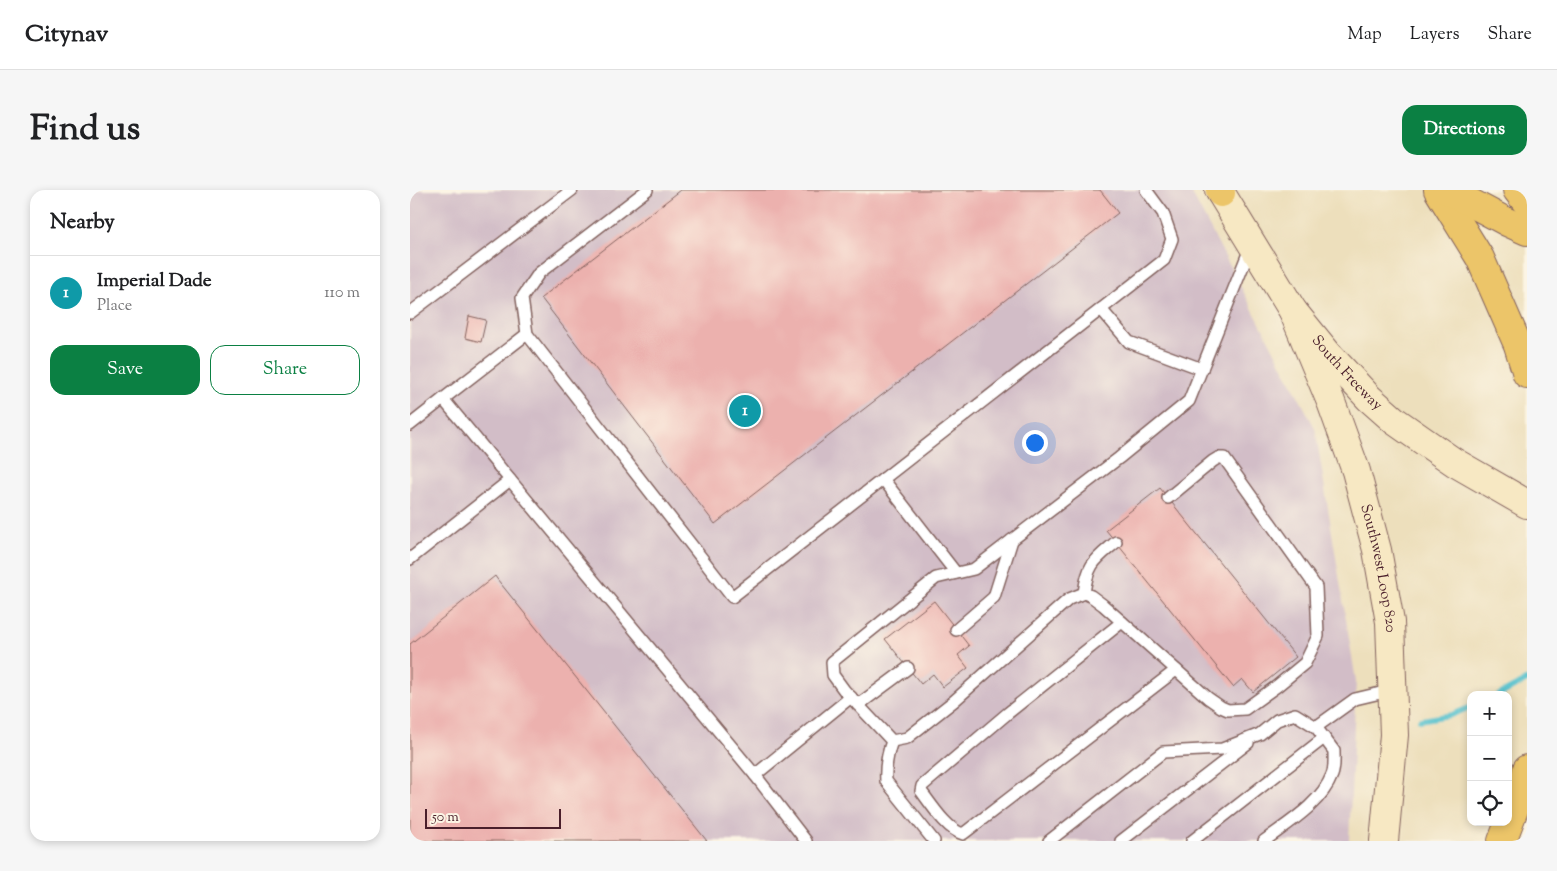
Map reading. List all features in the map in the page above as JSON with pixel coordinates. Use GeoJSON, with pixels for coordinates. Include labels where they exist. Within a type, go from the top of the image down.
{"type":"FeatureCollection","features":[{"type":"Feature","properties":{"kind":"highway"},"geometry":{"type":"LineString","coordinates":[[1438,190],[1480,258],[1518,345],[1527,374]]}},
{"type":"Feature","properties":{"kind":"highway"},"geometry":{"type":"LineString","coordinates":[[1447,190],[1506,222],[1527,231]]}},
{"type":"Feature","properties":{"kind":"highway"},"geometry":{"type":"LineString","coordinates":[[1517,190],[1527,203]]}},
{"type":"Feature","properties":{"kind":"highway"},"geometry":{"type":"LineString","coordinates":[[1502,841],[1523,786],[1527,769]]}},
{"type":"Feature","properties":{"kind":"main road","name":"South Freeway"},"geometry":{"type":"LineString","coordinates":[[1220,191],[1293,311],[1351,379],[1395,421],[1454,462],[1527,504]]}},
{"type":"Feature","properties":{"kind":"main road","name":"Southwest Loop 820"},"geometry":{"type":"LineString","coordinates":[[1293,311],[1331,402],[1350,454],[1372,532],[1390,622],[1394,735],[1384,841]]}},
{"type":"Feature","properties":{"kind":"lane"},"geometry":{"type":"LineString","coordinates":[[410,313],[572,190]]}},
{"type":"Feature","properties":{"kind":"lane"},"geometry":{"type":"LineString","coordinates":[[647,190],[539,273],[522,298],[527,334],[732,597],[1164,260],[1172,239],[1164,213],[1146,190]]}},
{"type":"Feature","properties":{"kind":"lane"},"geometry":{"type":"LineString","coordinates":[[892,741],[833,675],[832,662],[936,578],[974,569],[1119,458],[1189,401],[1252,244]]}},
{"type":"Feature","properties":{"kind":"lane"},"geometry":{"type":"LineString","coordinates":[[1101,309],[1128,342],[1202,369]]}},
{"type":"Feature","properties":{"kind":"lane"},"geometry":{"type":"LineString","coordinates":[[410,425],[527,334]]}},
{"type":"Feature","properties":{"kind":"lane"},"geometry":{"type":"LineString","coordinates":[[443,399],[754,775],[806,841]]}},
{"type":"Feature","properties":{"kind":"lane"},"geometry":{"type":"LineString","coordinates":[[892,741],[907,738],[954,702],[1069,599],[1084,593],[1103,605],[1208,698],[1220,707],[1228,710],[1245,709],[1305,663],[1318,636],[1316,587],[1224,458],[1218,458],[1213,461],[1168,498]]}},
{"type":"Feature","properties":{"kind":"lane"},"geometry":{"type":"LineString","coordinates":[[883,479],[956,573]]}},
{"type":"Feature","properties":{"kind":"lane"},"geometry":{"type":"LineString","coordinates":[[410,559],[510,480]]}},
{"type":"Feature","properties":{"kind":"lane"},"geometry":{"type":"LineString","coordinates":[[956,630],[994,597],[1012,540]]}},
{"type":"Feature","properties":{"kind":"lane"},"geometry":{"type":"LineString","coordinates":[[1084,593],[1086,578],[1091,564],[1116,542]]}},
{"type":"Feature","properties":{"kind":"lane"},"geometry":{"type":"LineString","coordinates":[[1122,622],[1008,713],[922,786],[921,791],[948,825],[963,834],[1176,670]]}},
{"type":"Feature","properties":{"kind":"lane"},"geometry":{"type":"LineString","coordinates":[[754,775],[855,701],[908,668]]}},
{"type":"Feature","properties":{"kind":"lane"},"geometry":{"type":"LineString","coordinates":[[1316,727],[1355,699],[1393,690]]}},
{"type":"Feature","properties":{"kind":"lane"},"geometry":{"type":"LineString","coordinates":[[1121,841],[1278,720],[1295,714],[1316,727],[1334,752],[1332,774],[1323,792],[1302,812],[1264,841]]}},
{"type":"Feature","properties":{"kind":"lane"},"geometry":{"type":"LineString","coordinates":[[1049,841],[1163,752],[1222,749],[1260,734]]}},
{"type":"Feature","properties":{"kind":"lane"},"geometry":{"type":"LineString","coordinates":[[1192,841],[1324,738]]}},
{"type":"Feature","properties":{"kind":"lane"},"geometry":{"type":"LineString","coordinates":[[892,741],[887,754],[886,781],[934,841]]}},
{"type":"Feature","properties":{"kind":"shaded area"},"geometry":{"type":"Polygon","coordinates":[[[410,190],[1190,190],[1315,428],[1356,681],[1349,841],[410,841],[410,190]]]}},
{"type":"Feature","properties":{"kind":"building"},"geometry":{"type":"Polygon","coordinates":[[[681,190],[1100,190],[1118,213],[715,524],[541,298],[681,190]]]}},
{"type":"Feature","properties":{"kind":"building"},"geometry":{"type":"Polygon","coordinates":[[[469,316],[486,320],[481,342],[465,338],[469,316]]]}},
{"type":"Feature","properties":{"kind":"building"},"geometry":{"type":"Polygon","coordinates":[[[1160,488],[1296,657],[1253,692],[1242,679],[1233,687],[1106,530],[1160,488]]]}},
{"type":"Feature","properties":{"kind":"building"},"geometry":{"type":"Polygon","coordinates":[[[495,576],[707,841],[410,841],[410,644],[495,576]]]}},
{"type":"Feature","properties":{"kind":"building"},"geometry":{"type":"Polygon","coordinates":[[[934,601],[969,646],[958,655],[968,668],[943,687],[933,674],[921,684],[885,639],[934,601]]]}},
{"type":"Feature","properties":{"kind":"waterway"},"geometry":{"type":"LineString","coordinates":[[1506,691],[1527,680]]}},
{"type":"Feature","properties":{"kind":"waterway"},"geometry":{"type":"LineString","coordinates":[[1420,720],[1451,715],[1467,709]]}},
{"type":"Feature","properties":{"kind":"place","name":"Imperial Dade"},"geometry":{"type":"Point","coordinates":[745,411]}}]}
